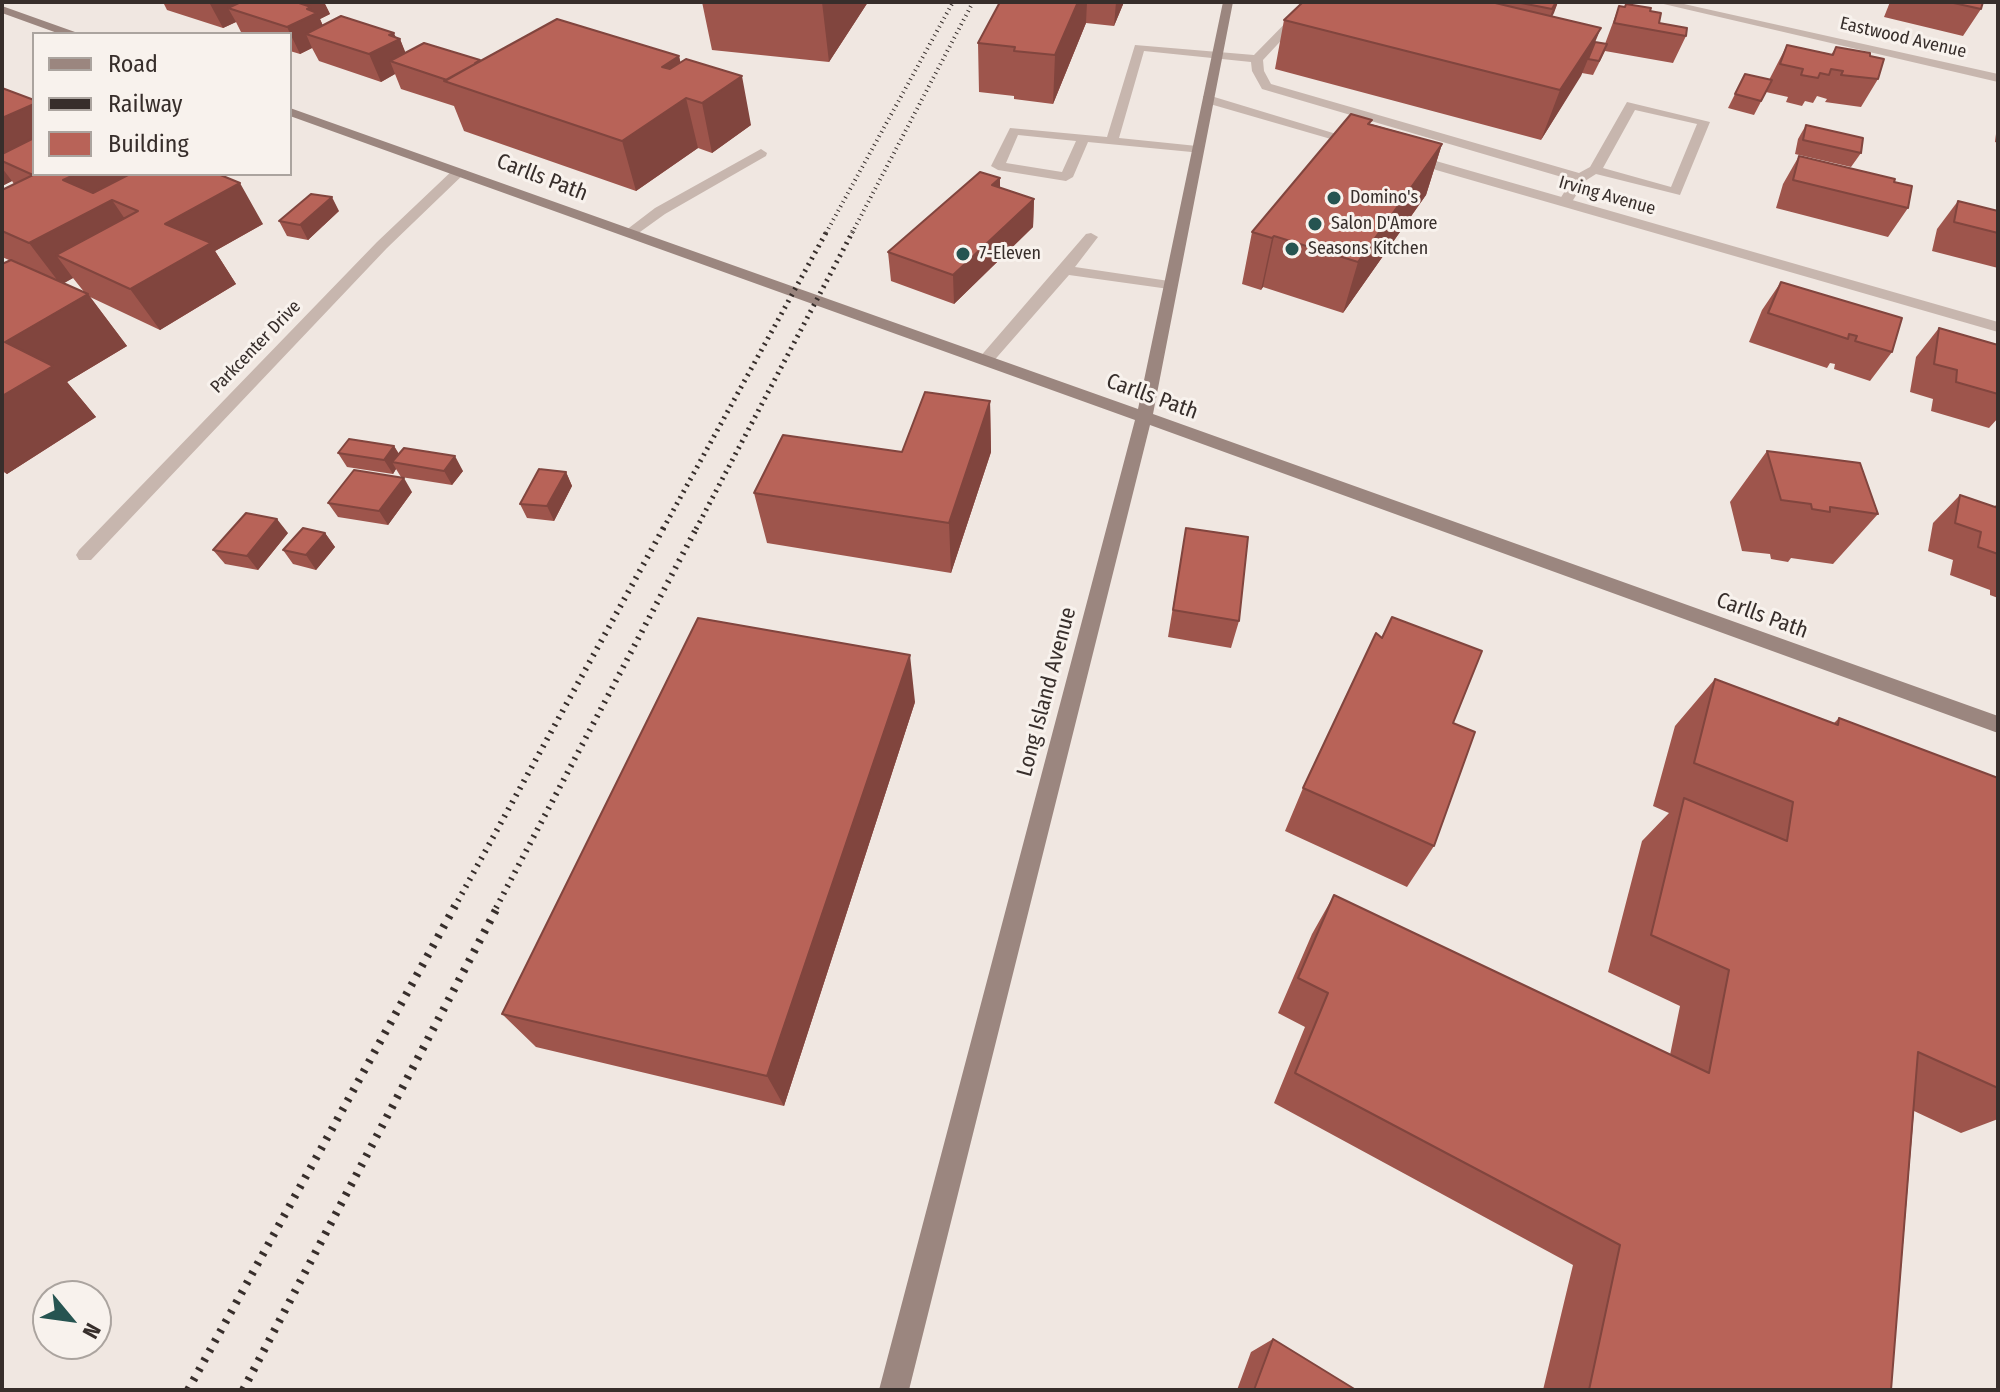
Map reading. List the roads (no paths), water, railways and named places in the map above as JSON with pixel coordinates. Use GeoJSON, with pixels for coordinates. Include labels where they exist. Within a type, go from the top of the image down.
{"type":"FeatureCollection","features":[{"type":"Feature","properties":{"kind":"street","name":"Long Island Avenue"},"geometry":{"type":"LineString","coordinates":[[894,1390],[1049,777],[1078,677],[1113,529],[1144,417],[1228,2]]}},
{"type":"Feature","properties":{"kind":"street"},"geometry":{"type":"LineString","coordinates":[[1312,2],[1257,59],[1258,71],[1266,86],[1580,178]]}},
{"type":"Feature","properties":{"kind":"street","name":"Eastwood Avenue"},"geometry":{"type":"LineString","coordinates":[[1660,2],[1998,78]]}},
{"type":"Feature","properties":{"kind":"street"},"geometry":{"type":"LineString","coordinates":[[2,9],[65,32]]}},
{"type":"Feature","properties":{"kind":"street"},"geometry":{"type":"LineString","coordinates":[[1112,141],[1139,47],[1257,59]]}},
{"type":"Feature","properties":{"kind":"street"},"geometry":{"type":"LineString","coordinates":[[1207,99],[1370,146]]}},
{"type":"Feature","properties":{"kind":"street"},"geometry":{"type":"LineString","coordinates":[[1565,202],[1580,178],[1595,170],[1631,105],[1704,122],[1675,192],[1595,170]]}},
{"type":"Feature","properties":{"kind":"street","name":"Carlls Path"},"geometry":{"type":"LineString","coordinates":[[292,113],[1998,725]]}},
{"type":"Feature","properties":{"kind":"street"},"geometry":{"type":"LineString","coordinates":[[1083,139],[1066,177],[998,166],[1014,131],[1197,150]]}},
{"type":"Feature","properties":{"kind":"street"},"geometry":{"type":"LineString","coordinates":[[628,234],[660,211],[761,153]]}},
{"type":"Feature","properties":{"kind":"street","name":"Irving Avenue"},"geometry":{"type":"LineString","coordinates":[[1400,155],[1998,327]]}},
{"type":"Feature","properties":{"kind":"street","name":"Parkcenter Drive"},"geometry":{"type":"LineString","coordinates":[[85,555],[382,245],[460,171]]}},
{"type":"Feature","properties":{"kind":"street"},"geometry":{"type":"LineString","coordinates":[[985,361],[1091,237]]}},
{"type":"Feature","properties":{"kind":"street"},"geometry":{"type":"LineString","coordinates":[[1065,270],[1169,285]]}},
{"type":"Feature","properties":{"kind":"railway"},"geometry":{"type":"LineString","coordinates":[[826,233],[953,2]]}},
{"type":"Feature","properties":{"kind":"railway"},"geometry":{"type":"LineString","coordinates":[[852,233],[973,2]]}},
{"type":"Feature","properties":{"kind":"railway"},"geometry":{"type":"LineString","coordinates":[[663,529],[827,231]]}},
{"type":"Feature","properties":{"kind":"railway"},"geometry":{"type":"LineString","coordinates":[[696,529],[853,231]]}},
{"type":"Feature","properties":{"kind":"railway"},"geometry":{"type":"LineString","coordinates":[[454,908],[664,527]]}},
{"type":"Feature","properties":{"kind":"railway"},"geometry":{"type":"LineString","coordinates":[[496,908],[697,527]]}},
{"type":"Feature","properties":{"kind":"railway"},"geometry":{"type":"LineString","coordinates":[[188,1390],[455,906]]}},
{"type":"Feature","properties":{"kind":"railway"},"geometry":{"type":"LineString","coordinates":[[243,1390],[498,906]]}},
{"type":"Feature","properties":{"kind":"place","name":"Domino's"},"geometry":{"type":"Point","coordinates":[1334,198]}},
{"type":"Feature","properties":{"kind":"place","name":"Salon D'Amore"},"geometry":{"type":"Point","coordinates":[1315,224]}},
{"type":"Feature","properties":{"kind":"place","name":"Seasons Kitchen"},"geometry":{"type":"Point","coordinates":[1292,249]}},
{"type":"Feature","properties":{"kind":"place","name":"7-Eleven"},"geometry":{"type":"Point","coordinates":[963,254]}}]}
